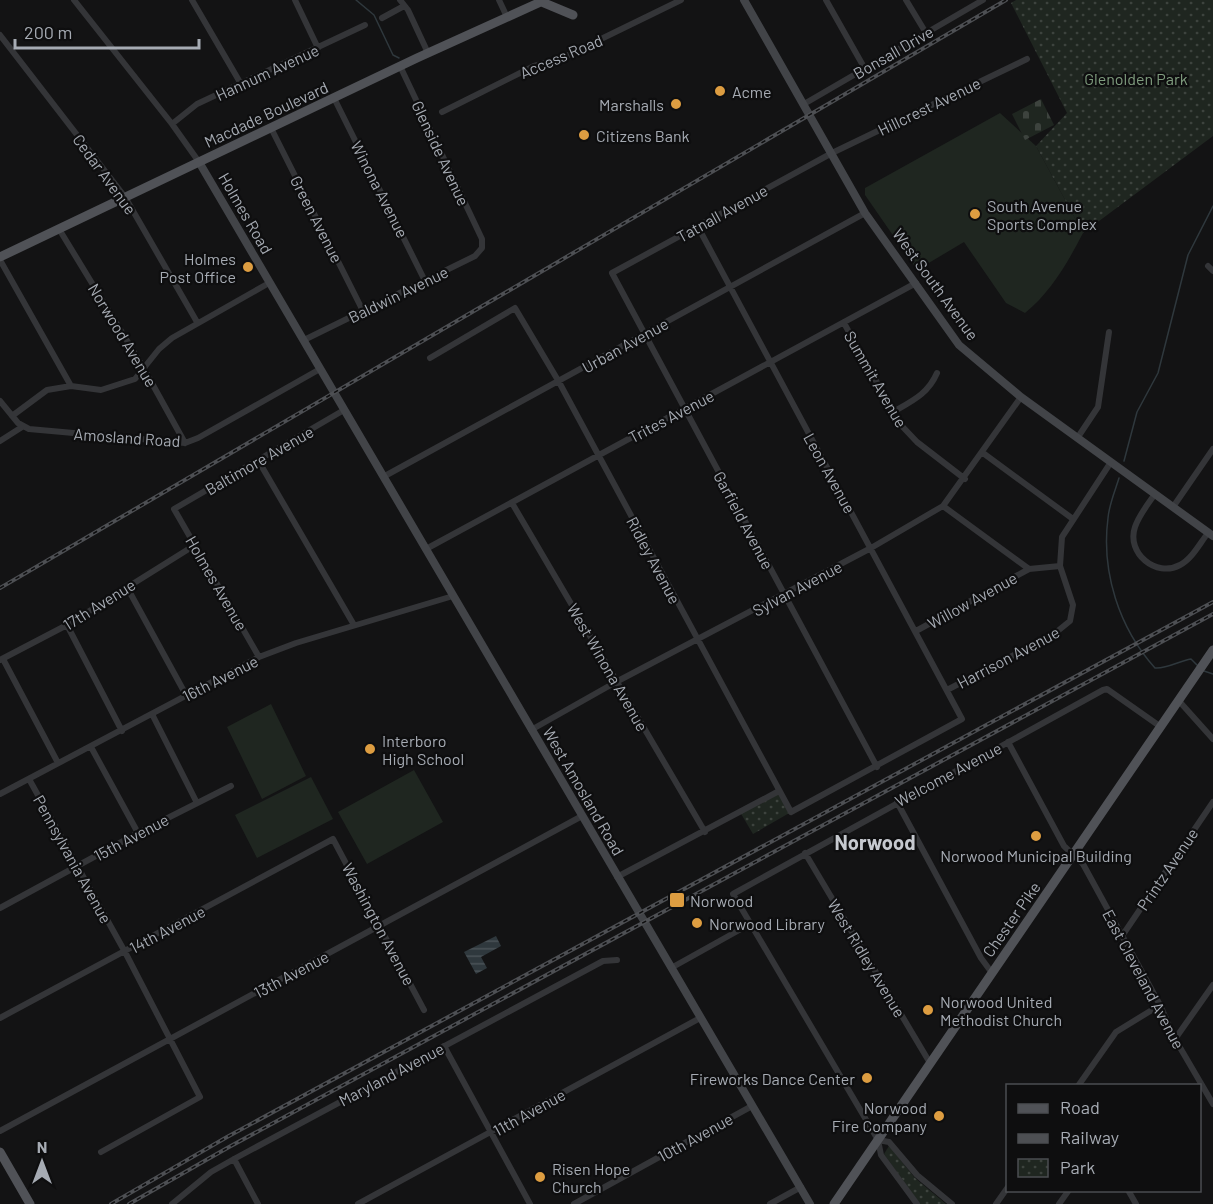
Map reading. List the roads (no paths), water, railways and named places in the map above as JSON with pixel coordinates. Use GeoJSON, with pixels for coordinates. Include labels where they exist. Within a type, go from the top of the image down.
{"type":"FeatureCollection","features":[{"type":"Feature","properties":{"kind":"main road","name":"Macdade Boulevard"},"geometry":{"type":"LineString","coordinates":[[0,258],[400,66],[543,1]]}},
{"type":"Feature","properties":{"kind":"main road"},"geometry":{"type":"LineString","coordinates":[[543,1],[573,15]]}},
{"type":"Feature","properties":{"kind":"main road","name":"Chester Pike"},"geometry":{"type":"LineString","coordinates":[[834,1204],[1213,650]]}},
{"type":"Feature","properties":{"kind":"main road"},"geometry":{"type":"LineString","coordinates":[[0,1152],[30,1204]]}},
{"type":"Feature","properties":{"kind":"street","name":"Holmes Road"},"geometry":{"type":"LineString","coordinates":[[74,0],[172,124],[199,162],[334,393]]}},
{"type":"Feature","properties":{"kind":"street"},"geometry":{"type":"LineString","coordinates":[[192,0],[241,84]]}},
{"type":"Feature","properties":{"kind":"street"},"geometry":{"type":"LineString","coordinates":[[295,0],[318,48]]}},
{"type":"Feature","properties":{"kind":"street"},"geometry":{"type":"LineString","coordinates":[[499,0],[507,17]]}},
{"type":"Feature","properties":{"kind":"street","name":"Access Road"},"geometry":{"type":"LineString","coordinates":[[442,112],[526,70],[560,59],[681,0]]}},
{"type":"Feature","properties":{"kind":"street","name":"West South Avenue"},"geometry":{"type":"LineString","coordinates":[[744,0],[865,213],[959,345],[1021,397],[1210,535]]}},
{"type":"Feature","properties":{"kind":"street"},"geometry":{"type":"LineString","coordinates":[[826,0],[864,69]]}},
{"type":"Feature","properties":{"kind":"street"},"geometry":{"type":"LineString","coordinates":[[906,0],[926,33]]}},
{"type":"Feature","properties":{"kind":"street","name":"Bonsall Drive"},"geometry":{"type":"LineString","coordinates":[[804,104],[983,0]]}},
{"type":"Feature","properties":{"kind":"street"},"geometry":{"type":"LineString","coordinates":[[382,18],[402,3],[408,10],[428,53]]}},
{"type":"Feature","properties":{"kind":"street","name":"Hannum Avenue"},"geometry":{"type":"LineString","coordinates":[[172,124],[198,104],[365,25]]}},
{"type":"Feature","properties":{"kind":"street","name":"Cedar Avenue"},"geometry":{"type":"LineString","coordinates":[[0,35],[125,197],[198,322]]}},
{"type":"Feature","properties":{"kind":"street","name":"Hillcrest Avenue"},"geometry":{"type":"LineString","coordinates":[[832,153],[1027,59]]}},
{"type":"Feature","properties":{"kind":"street","name":"Glenside Avenue"},"geometry":{"type":"LineString","coordinates":[[400,66],[482,239]]}},
{"type":"Feature","properties":{"kind":"street","name":"Winona Avenue"},"geometry":{"type":"LineString","coordinates":[[334,98],[425,281]]}},
{"type":"Feature","properties":{"kind":"street","name":"Green Avenue"},"geometry":{"type":"LineString","coordinates":[[271,128],[363,311]]}},
{"type":"Feature","properties":{"kind":"street","name":"Tatnall Avenue"},"geometry":{"type":"LineString","coordinates":[[612,273],[832,153]]}},
{"type":"Feature","properties":{"kind":"street","name":"Urban Avenue"},"geometry":{"type":"LineString","coordinates":[[383,477],[865,213]]}},
{"type":"Feature","properties":{"kind":"street","name":"Leon Avenue"},"geometry":{"type":"LineString","coordinates":[[698,227],[962,719],[877,767]]}},
{"type":"Feature","properties":{"kind":"street","name":"Norwood Avenue"},"geometry":{"type":"LineString","coordinates":[[59,229],[143,367],[184,443]]}},
{"type":"Feature","properties":{"kind":"street","name":"Baldwin Avenue"},"geometry":{"type":"LineString","coordinates":[[304,340],[475,256],[482,248],[482,239]]}},
{"type":"Feature","properties":{"kind":"street"},"geometry":{"type":"LineString","coordinates":[[0,258],[71,386]]}},
{"type":"Feature","properties":{"kind":"street","name":"Garfield Avenue"},"geometry":{"type":"LineString","coordinates":[[612,273],[877,767]]}},
{"type":"Feature","properties":{"kind":"street"},"geometry":{"type":"LineString","coordinates":[[12,416],[46,390],[71,386],[101,390],[135,379],[143,367],[172,338],[269,283]]}},
{"type":"Feature","properties":{"kind":"street","name":"Trites Avenue"},"geometry":{"type":"LineString","coordinates":[[426,549],[916,283]]}},
{"type":"Feature","properties":{"kind":"street","name":"Ridley Avenue"},"geometry":{"type":"LineString","coordinates":[[430,358],[515,308],[559,381],[597,456],[791,812],[877,767]]}},
{"type":"Feature","properties":{"kind":"street","name":"Summit Avenue"},"geometry":{"type":"LineString","coordinates":[[844,323],[893,412],[917,442],[965,478]]}},
{"type":"Feature","properties":{"kind":"street"},"geometry":{"type":"LineString","coordinates":[[1078,437],[1098,407],[1109,332]]}},
{"type":"Feature","properties":{"kind":"street","name":"Amosland Road"},"geometry":{"type":"LineString","coordinates":[[22,427],[184,443],[198,438],[320,369]]}},
{"type":"Feature","properties":{"kind":"street"},"geometry":{"type":"LineString","coordinates":[[893,412],[923,395],[931,387],[937,373]]}},
{"type":"Feature","properties":{"kind":"street","name":"West Amosland Road"},"geometry":{"type":"LineString","coordinates":[[334,393],[810,1204]]}},
{"type":"Feature","properties":{"kind":"street","name":"Sylvan Avenue"},"geometry":{"type":"LineString","coordinates":[[531,730],[616,682],[698,641],[871,548],[943,506],[1021,397]]}},
{"type":"Feature","properties":{"kind":"street"},"geometry":{"type":"LineString","coordinates":[[0,401],[22,427],[0,441]]}},
{"type":"Feature","properties":{"kind":"street","name":"Baltimore Avenue"},"geometry":{"type":"LineString","coordinates":[[174,509],[344,410]]}},
{"type":"Feature","properties":{"kind":"street"},"geometry":{"type":"LineString","coordinates":[[1173,507],[1213,449]]}},
{"type":"Feature","properties":{"kind":"street"},"geometry":{"type":"LineString","coordinates":[[983,453],[1073,519]]}},
{"type":"Feature","properties":{"kind":"street"},"geometry":{"type":"LineString","coordinates":[[258,460],[354,625]]}},
{"type":"Feature","properties":{"kind":"street","name":"Harrison Avenue"},"geometry":{"type":"LineString","coordinates":[[947,690],[1067,624],[1072,617],[1073,605],[1060,566],[1062,537],[1111,462]]}},
{"type":"Feature","properties":{"kind":"street"},"geometry":{"type":"LineString","coordinates":[[1155,494],[1142,513],[1134,533],[1135,549],[1150,565],[1167,569],[1183,564],[1210,535]]}},
{"type":"Feature","properties":{"kind":"street","name":"West Winona Avenue"},"geometry":{"type":"LineString","coordinates":[[512,503],[705,832]]}},
{"type":"Feature","properties":{"kind":"street"},"geometry":{"type":"LineString","coordinates":[[943,506],[1029,569],[1060,566]]}},
{"type":"Feature","properties":{"kind":"street","name":"Holmes Avenue"},"geometry":{"type":"LineString","coordinates":[[174,509],[259,657]]}},
{"type":"Feature","properties":{"kind":"street","name":"17th Avenue"},"geometry":{"type":"LineString","coordinates":[[2,659],[67,625],[128,589],[195,545]]}},
{"type":"Feature","properties":{"kind":"street","name":"Willow Avenue"},"geometry":{"type":"LineString","coordinates":[[916,631],[1029,569]]}},
{"type":"Feature","properties":{"kind":"street"},"geometry":{"type":"LineString","coordinates":[[128,589],[186,695]]}},
{"type":"Feature","properties":{"kind":"street","name":"16th Avenue"},"geometry":{"type":"LineString","coordinates":[[0,794],[259,657],[296,643],[453,596]]}},
{"type":"Feature","properties":{"kind":"street"},"geometry":{"type":"LineString","coordinates":[[67,625],[122,730]]}},
{"type":"Feature","properties":{"kind":"street"},"geometry":{"type":"LineString","coordinates":[[2,659],[58,764]]}},
{"type":"Feature","properties":{"kind":"street","name":"Welcome Avenue"},"geometry":{"type":"LineString","coordinates":[[750,924],[733,894],[897,802],[1107,690],[1161,727]]}},
{"type":"Feature","properties":{"kind":"street"},"geometry":{"type":"LineString","coordinates":[[1179,700],[1213,740]]}},
{"type":"Feature","properties":{"kind":"street"},"geometry":{"type":"LineString","coordinates":[[152,714],[197,802]]}},
{"type":"Feature","properties":{"kind":"street","name":"East Cleveland Avenue"},"geometry":{"type":"LineString","coordinates":[[1008,742],[1064,846],[1083,864],[1160,1005],[1175,1039],[1213,1104]]}},
{"type":"Feature","properties":{"kind":"street"},"geometry":{"type":"LineString","coordinates":[[91,747],[138,833]]}},
{"type":"Feature","properties":{"kind":"street","name":"Pennsylvania Avenue"},"geometry":{"type":"LineString","coordinates":[[29,779],[200,1097],[101,1152]]}},
{"type":"Feature","properties":{"kind":"street","name":"15th Avenue"},"geometry":{"type":"LineString","coordinates":[[0,908],[75,866],[231,786]]}},
{"type":"Feature","properties":{"kind":"street"},"geometry":{"type":"LineString","coordinates":[[617,877],[779,791]]}},
{"type":"Feature","properties":{"kind":"street","name":"Printz Avenue"},"geometry":{"type":"LineString","coordinates":[[1122,936],[1213,801]]}},
{"type":"Feature","properties":{"kind":"street"},"geometry":{"type":"LineString","coordinates":[[897,802],[981,958],[992,973]]}},
{"type":"Feature","properties":{"kind":"street","name":"13th Avenue"},"geometry":{"type":"LineString","coordinates":[[0,1131],[582,816]]}},
{"type":"Feature","properties":{"kind":"street","name":"Washington Avenue"},"geometry":{"type":"LineString","coordinates":[[333,839],[424,1010]]}},
{"type":"Feature","properties":{"kind":"street","name":"14th Avenue"},"geometry":{"type":"LineString","coordinates":[[0,1018],[333,839]]}},
{"type":"Feature","properties":{"kind":"street","name":"West Ridley Avenue"},"geometry":{"type":"LineString","coordinates":[[805,853],[930,1064]]}},
{"type":"Feature","properties":{"kind":"street"},"geometry":{"type":"LineString","coordinates":[[671,968],[750,924],[878,1140],[881,1155],[917,1204]]}},
{"type":"Feature","properties":{"kind":"street","name":"Maryland Avenue"},"geometry":{"type":"LineString","coordinates":[[172,1204],[211,1172],[234,1159],[603,961],[617,960]]}},
{"type":"Feature","properties":{"kind":"street"},"geometry":{"type":"LineString","coordinates":[[1175,1039],[1213,985]]}},
{"type":"Feature","properties":{"kind":"street"},"geometry":{"type":"LineString","coordinates":[[1079,1084],[1116,1032],[1160,1005]]}},
{"type":"Feature","properties":{"kind":"street","name":"11th Avenue"},"geometry":{"type":"LineString","coordinates":[[358,1204],[700,1018]]}},
{"type":"Feature","properties":{"kind":"street"},"geometry":{"type":"LineString","coordinates":[[444,1046],[530,1204]]}},
{"type":"Feature","properties":{"kind":"street","name":"10th Avenue"},"geometry":{"type":"LineString","coordinates":[[574,1204],[752,1106]]}},
{"type":"Feature","properties":{"kind":"street"},"geometry":{"type":"LineString","coordinates":[[878,1140],[889,1142],[917,1175],[952,1204]]}},
{"type":"Feature","properties":{"kind":"street"},"geometry":{"type":"LineString","coordinates":[[234,1159],[258,1204]]}},
{"type":"Feature","properties":{"kind":"street"},"geometry":{"type":"LineString","coordinates":[[770,1204],[801,1187]]}},
{"type":"Feature","properties":{"kind":"street"},"geometry":{"type":"LineString","coordinates":[[996,1204],[1006,1190]]}},
{"type":"Feature","properties":{"kind":"street"},"geometry":{"type":"LineString","coordinates":[[1059,1204],[1068,1192]]}},
{"type":"Feature","properties":{"kind":"waterway"},"geometry":{"type":"LineString","coordinates":[[356,0],[374,15],[393,55],[399,58]]}},
{"type":"Feature","properties":{"kind":"waterway"},"geometry":{"type":"LineString","coordinates":[[1124,461],[1137,412],[1158,373],[1188,255],[1213,206]]}},
{"type":"Feature","properties":{"kind":"waterway"},"geometry":{"type":"LineString","coordinates":[[1119,478],[1108,518],[1107,559],[1110,579],[1122,617],[1131,635],[1155,668],[1191,659],[1198,666]]}},
{"type":"Feature","properties":{"kind":"waterway"},"geometry":{"type":"LineString","coordinates":[[1204,671],[1213,674]]}},
{"type":"Feature","properties":{"kind":"railway"},"geometry":{"type":"LineString","coordinates":[[0,588],[1006,0]]}},
{"type":"Feature","properties":{"kind":"railway"},"geometry":{"type":"LineString","coordinates":[[111,1204],[227,1137],[1213,602]]}},
{"type":"Feature","properties":{"kind":"railway"},"geometry":{"type":"LineString","coordinates":[[129,1204],[229,1147],[1213,614]]}},
{"type":"Feature","properties":{"kind":"place","name":"Acme"},"geometry":{"type":"Point","coordinates":[720,91]}},
{"type":"Feature","properties":{"kind":"place","name":"Marshalls"},"geometry":{"type":"Point","coordinates":[676,104]}},
{"type":"Feature","properties":{"kind":"place","name":"Citizens Bank"},"geometry":{"type":"Point","coordinates":[584,135]}},
{"type":"Feature","properties":{"kind":"place","name":"South Avenue Sports Complex"},"geometry":{"type":"Point","coordinates":[975,214]}},
{"type":"Feature","properties":{"kind":"place","name":"Holmes Post Office"},"geometry":{"type":"Point","coordinates":[248,267]}},
{"type":"Feature","properties":{"kind":"place","name":"Interboro High School"},"geometry":{"type":"Point","coordinates":[370,749]}},
{"type":"Feature","properties":{"kind":"place","name":"Norwood Municipal Building"},"geometry":{"type":"Point","coordinates":[1036,836]}},
{"type":"Feature","properties":{"kind":"place","name":"Norwood"},"geometry":{"type":"Point","coordinates":[677,900]}},
{"type":"Feature","properties":{"kind":"place","name":"Norwood Library"},"geometry":{"type":"Point","coordinates":[697,923]}},
{"type":"Feature","properties":{"kind":"place","name":"Norwood United Methodist Church"},"geometry":{"type":"Point","coordinates":[928,1010]}},
{"type":"Feature","properties":{"kind":"place","name":"Fireworks Dance Center"},"geometry":{"type":"Point","coordinates":[867,1078]}},
{"type":"Feature","properties":{"kind":"place","name":"Norwood Fire Company"},"geometry":{"type":"Point","coordinates":[939,1116]}},
{"type":"Feature","properties":{"kind":"place","name":"Risen Hope Church"},"geometry":{"type":"Point","coordinates":[540,1177]}},
{"type":"Feature","properties":{"kind":"district","name":"Norwood"},"geometry":{"type":"Point","coordinates":[875,842]}},
{"type":"Feature","properties":{"kind":"park label","name":"Glenolden Park"},"geometry":{"type":"Point","coordinates":[1136,78]}}]}
